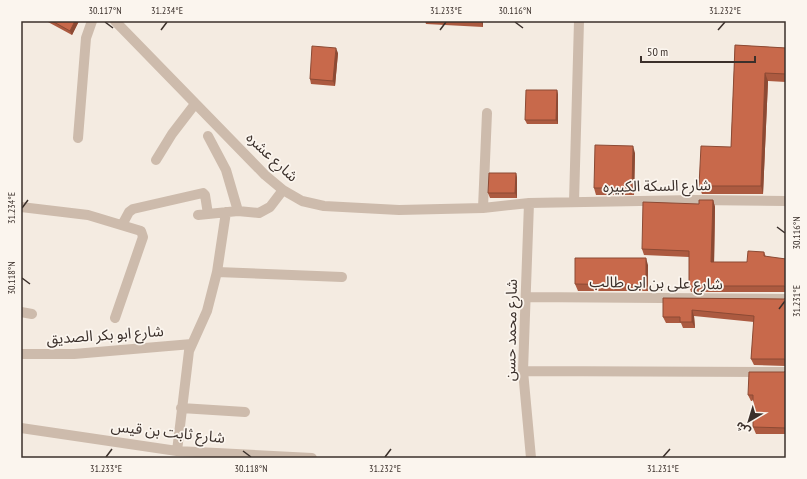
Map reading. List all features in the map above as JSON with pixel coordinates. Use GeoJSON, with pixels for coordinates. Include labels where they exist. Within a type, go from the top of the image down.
{"type":"FeatureCollection","features":[{"type":"Feature","properties":{"kind":"street"},"geometry":{"type":"LineString","coordinates":[[78,138],[86,38],[92,21]]}},
{"type":"Feature","properties":{"kind":"street","name":"شارع عشره"},"geometry":{"type":"LineString","coordinates":[[115,21],[265,175],[283,190],[302,201],[324,206],[399,210],[483,208],[529,203]]}},
{"type":"Feature","properties":{"kind":"street"},"geometry":{"type":"LineString","coordinates":[[574,202],[579,21]]}},
{"type":"Feature","properties":{"kind":"street"},"geometry":{"type":"LineString","coordinates":[[156,160],[172,134],[195,104]]}},
{"type":"Feature","properties":{"kind":"street"},"geometry":{"type":"LineString","coordinates":[[483,208],[487,113]]}},
{"type":"Feature","properties":{"kind":"street"},"geometry":{"type":"LineString","coordinates":[[208,136],[226,170],[238,211]]}},
{"type":"Feature","properties":{"kind":"street"},"geometry":{"type":"LineString","coordinates":[[198,215],[238,211],[264,212],[270,207],[283,190]]}},
{"type":"Feature","properties":{"kind":"street"},"geometry":{"type":"LineString","coordinates":[[122,225],[129,212],[133,209],[203,193],[205,195],[208,214]]}},
{"type":"Feature","properties":{"kind":"street","name":"شارع السكة الكبيره"},"geometry":{"type":"LineString","coordinates":[[529,203],[695,200],[786,201]]}},
{"type":"Feature","properties":{"kind":"street","name":"شارع محمد حسن"},"geometry":{"type":"LineString","coordinates":[[529,203],[523,372],[531,458]]}},
{"type":"Feature","properties":{"kind":"street"},"geometry":{"type":"LineString","coordinates":[[21,207],[71,211],[122,225],[141,232],[143,237],[115,318]]}},
{"type":"Feature","properties":{"kind":"street"},"geometry":{"type":"LineString","coordinates":[[177,451],[181,408],[192,344],[207,311],[217,272],[226,212]]}},
{"type":"Feature","properties":{"kind":"street"},"geometry":{"type":"LineString","coordinates":[[217,272],[342,277]]}},
{"type":"Feature","properties":{"kind":"street","name":"شارع على بن ابى طالب"},"geometry":{"type":"LineString","coordinates":[[526,297],[786,299]]}},
{"type":"Feature","properties":{"kind":"street"},"geometry":{"type":"LineString","coordinates":[[21,312],[32,314]]}},
{"type":"Feature","properties":{"kind":"street","name":"شارع ابو بكر الصديق"},"geometry":{"type":"LineString","coordinates":[[21,354],[74,354],[192,344]]}},
{"type":"Feature","properties":{"kind":"street"},"geometry":{"type":"LineString","coordinates":[[523,372],[786,372]]}},
{"type":"Feature","properties":{"kind":"street"},"geometry":{"type":"LineString","coordinates":[[181,408],[245,412]]}},
{"type":"Feature","properties":{"kind":"street","name":"شارع ثابت بن قيس"},"geometry":{"type":"LineString","coordinates":[[21,428],[165,454],[177,451],[312,458]]}},
{"type":"Feature","properties":{"kind":"building"},"geometry":{"type":"Polygon","coordinates":[[[52,21],[75,21],[70,31],[52,21]]]}},
{"type":"Feature","properties":{"kind":"building"},"geometry":{"type":"Polygon","coordinates":[[[735,45],[786,48],[786,74],[765,73],[761,186],[699,186],[701,146],[731,147],[735,45]]]}},
{"type":"Feature","properties":{"kind":"building"},"geometry":{"type":"Polygon","coordinates":[[[312,46],[336,48],[333,81],[310,79],[312,46]]]}},
{"type":"Feature","properties":{"kind":"building"},"geometry":{"type":"Polygon","coordinates":[[[526,90],[557,90],[556,120],[525,120],[526,90]]]}},
{"type":"Feature","properties":{"kind":"building"},"geometry":{"type":"Polygon","coordinates":[[[595,145],[633,146],[632,188],[594,188],[595,145]]]}},
{"type":"Feature","properties":{"kind":"building"},"geometry":{"type":"Polygon","coordinates":[[[489,173],[516,173],[515,193],[488,193],[489,173]]]}},
{"type":"Feature","properties":{"kind":"building"},"geometry":{"type":"Polygon","coordinates":[[[699,200],[713,200],[711,262],[747,262],[748,251],[764,252],[764,256],[786,259],[786,287],[689,286],[689,251],[642,249],[643,202],[699,204],[699,200]]]}},
{"type":"Feature","properties":{"kind":"building"},"geometry":{"type":"Polygon","coordinates":[[[575,258],[646,258],[646,285],[575,284],[575,258]]]}},
{"type":"Feature","properties":{"kind":"building"},"geometry":{"type":"Polygon","coordinates":[[[663,298],[786,298],[786,360],[751,359],[754,316],[692,310],[692,322],[680,322],[680,317],[663,317],[663,298]]]}},
{"type":"Feature","properties":{"kind":"building"},"geometry":{"type":"Polygon","coordinates":[[[786,371],[786,428],[753,427],[753,395],[748,395],[749,372],[786,371]]]}}]}
